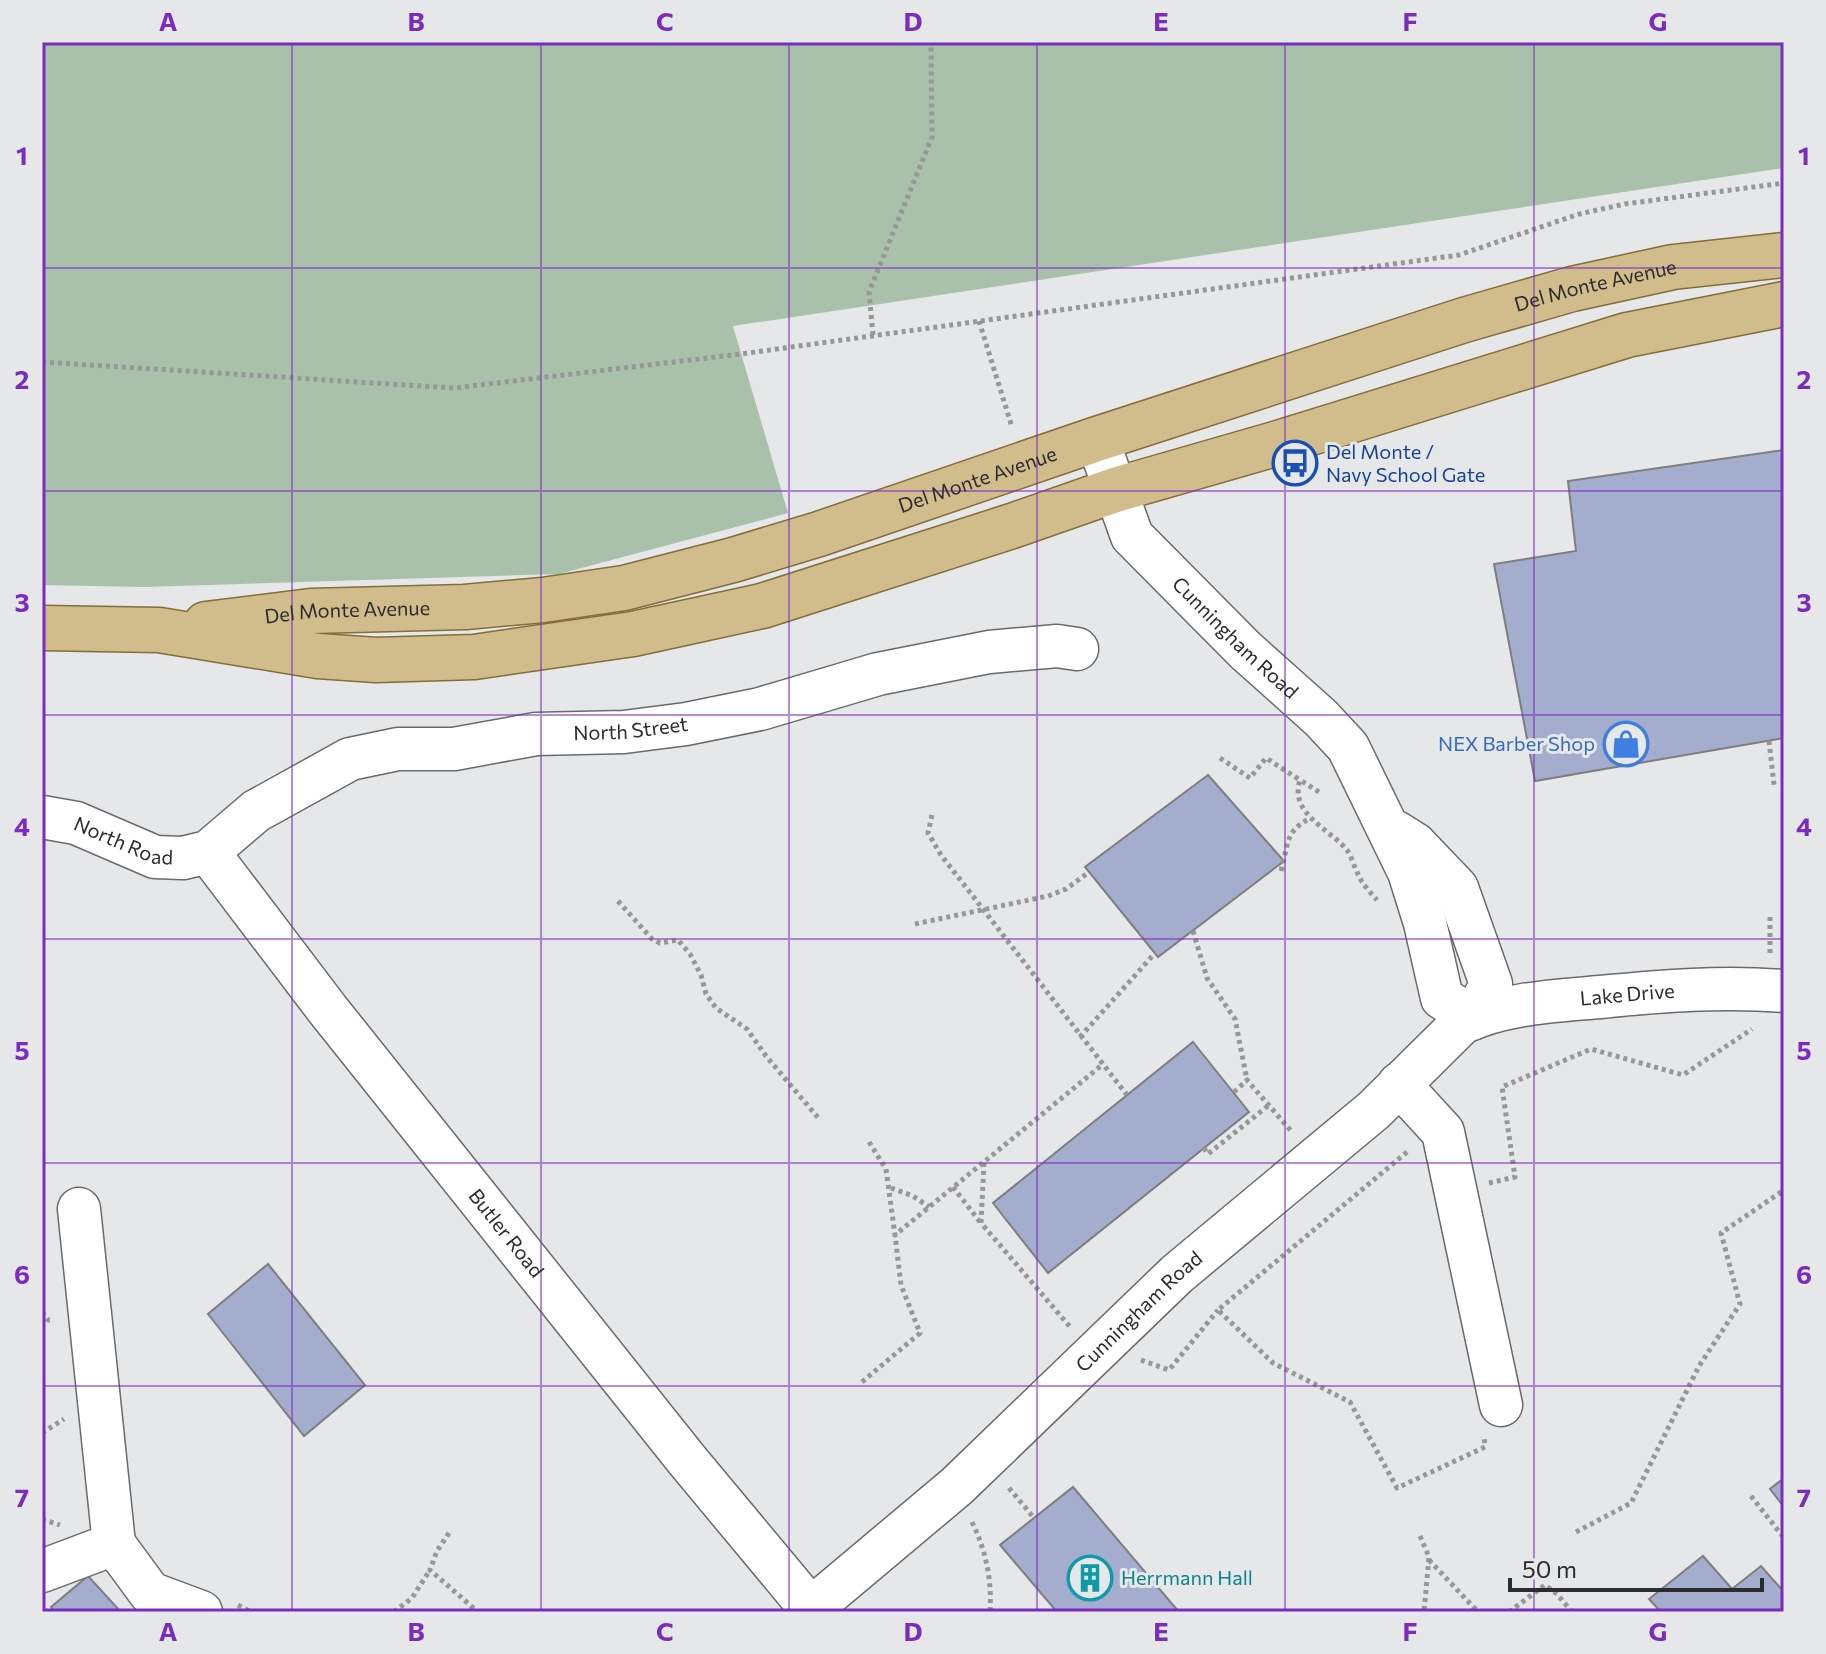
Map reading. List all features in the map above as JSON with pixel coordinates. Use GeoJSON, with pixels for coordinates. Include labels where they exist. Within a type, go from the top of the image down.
{"type":"FeatureCollection","features":[{"type":"Feature","properties":{"kind":"main road","name":"Del Monte Avenue"},"geometry":{"type":"LineString","coordinates":[[42,628],[159,630],[311,611],[465,607],[624,588],[819,534],[1097,439],[1464,320],[1572,289],[1673,267],[1784,255]]}},
{"type":"Feature","properties":{"kind":"main road","name":"Del Monte Avenue"},"geometry":{"type":"LineString","coordinates":[[159,630],[318,656],[376,660],[474,657],[633,634],[762,606],[1115,490],[1627,335],[1784,304]]}},
{"type":"Feature","properties":{"kind":"street","name":"Cunningham Road"},"geometry":{"type":"LineString","coordinates":[[809,1611],[957,1486],[1177,1274],[1374,1110],[1451,1032],[1474,1018],[1491,984],[1457,888],[1415,844],[1390,829],[1348,747],[1321,718],[1245,650],[1132,536],[1097,439]]}},
{"type":"Feature","properties":{"kind":"street","name":"North Street"},"geometry":{"type":"LineString","coordinates":[[208,852],[256,811],[350,759],[398,749],[454,749],[536,734],[624,732],[686,724],[760,709],[878,674],[989,652],[1057,646],[1077,649]]}},
{"type":"Feature","properties":{"kind":"street","name":"North Road"},"geometry":{"type":"LineString","coordinates":[[42,817],[76,823],[155,857],[183,858],[208,852]]}},
{"type":"Feature","properties":{"kind":"street","name":"Butler Road"},"geometry":{"type":"LineString","coordinates":[[208,852],[346,1033],[809,1611]]}},
{"type":"Feature","properties":{"kind":"street","name":"Lake Drive"},"geometry":{"type":"LineString","coordinates":[[1474,1018],[1540,1002],[1777,979]]}},
{"type":"Feature","properties":{"kind":"street"},"geometry":{"type":"LineString","coordinates":[[1399,1084],[1443,1132],[1492,1420]]}},
{"type":"Feature","properties":{"kind":"street"},"geometry":{"type":"LineString","coordinates":[[79,1209],[114,1544],[150,1593],[201,1612]]}},
{"type":"Feature","properties":{"kind":"street"},"geometry":{"type":"LineString","coordinates":[[42,1571],[114,1544]]}},
{"type":"Feature","properties":{"kind":"path"},"geometry":{"type":"LineString","coordinates":[[873,335],[869,292],[932,137],[931,42]]}},
{"type":"Feature","properties":{"kind":"path"},"geometry":{"type":"LineString","coordinates":[[42,362],[454,388],[979,321],[1459,255],[1579,214],[1625,204],[1784,183]]}},
{"type":"Feature","properties":{"kind":"path"},"geometry":{"type":"LineString","coordinates":[[979,321],[1016,440]]}},
{"type":"Feature","properties":{"kind":"path"},"geometry":{"type":"LineString","coordinates":[[1769,741],[1774,785]]}},
{"type":"Feature","properties":{"kind":"path"},"geometry":{"type":"LineString","coordinates":[[1220,758],[1250,778],[1266,758],[1319,792]]}},
{"type":"Feature","properties":{"kind":"path"},"geometry":{"type":"LineString","coordinates":[[1300,780],[1301,805],[1348,851],[1359,878],[1383,907]]}},
{"type":"Feature","properties":{"kind":"path"},"geometry":{"type":"LineString","coordinates":[[932,815],[928,833],[941,855],[1127,1095]]}},
{"type":"Feature","properties":{"kind":"path"},"geometry":{"type":"LineString","coordinates":[[1281,871],[1289,835],[1297,825],[1311,818]]}},
{"type":"Feature","properties":{"kind":"path"},"geometry":{"type":"LineString","coordinates":[[915,924],[1057,892],[1089,872]]}},
{"type":"Feature","properties":{"kind":"path"},"geometry":{"type":"LineString","coordinates":[[618,901],[652,939],[660,943],[678,940],[690,954],[701,975],[706,994],[716,1008],[747,1029],[820,1120]]}},
{"type":"Feature","properties":{"kind":"path"},"geometry":{"type":"LineString","coordinates":[[1770,917],[1777,979]]}},
{"type":"Feature","properties":{"kind":"path"},"geometry":{"type":"LineString","coordinates":[[1193,931],[1207,978],[1235,1019],[1247,1080],[1298,1139]]}},
{"type":"Feature","properties":{"kind":"path"},"geometry":{"type":"LineString","coordinates":[[1080,1037],[1155,953]]}},
{"type":"Feature","properties":{"kind":"path"},"geometry":{"type":"LineString","coordinates":[[1477,1186],[1515,1177],[1502,1087],[1591,1049],[1683,1075],[1749,1030],[1757,1028]]}},
{"type":"Feature","properties":{"kind":"path"},"geometry":{"type":"LineString","coordinates":[[895,1235],[1102,1065]]}},
{"type":"Feature","properties":{"kind":"path"},"geometry":{"type":"LineString","coordinates":[[1234,1092],[1247,1080]]}},
{"type":"Feature","properties":{"kind":"path"},"geometry":{"type":"LineString","coordinates":[[1204,1148],[1208,1154],[1269,1105]]}},
{"type":"Feature","properties":{"kind":"path"},"geometry":{"type":"LineString","coordinates":[[862,1382],[920,1333],[901,1285],[891,1188],[886,1169],[869,1142]]}},
{"type":"Feature","properties":{"kind":"path"},"geometry":{"type":"LineString","coordinates":[[1407,1152],[1218,1310],[1273,1363],[1350,1402],[1397,1488],[1485,1447],[1492,1420]]}},
{"type":"Feature","properties":{"kind":"path"},"geometry":{"type":"LineString","coordinates":[[981,1223],[984,1162]]}},
{"type":"Feature","properties":{"kind":"path"},"geometry":{"type":"LineString","coordinates":[[953,1187],[1075,1333]]}},
{"type":"Feature","properties":{"kind":"path"},"geometry":{"type":"LineString","coordinates":[[891,1188],[913,1196],[930,1207]]}},
{"type":"Feature","properties":{"kind":"path"},"geometry":{"type":"LineString","coordinates":[[1576,1532],[1631,1503],[1699,1366],[1740,1304],[1721,1233],[1784,1190]]}},
{"type":"Feature","properties":{"kind":"path"},"geometry":{"type":"LineString","coordinates":[[1751,1496],[1784,1538]]}},
{"type":"Feature","properties":{"kind":"path"},"geometry":{"type":"LineString","coordinates":[[968,1514],[981,1541],[992,1583],[990,1612]]}},
{"type":"Feature","properties":{"kind":"path"},"geometry":{"type":"LineString","coordinates":[[394,1612],[412,1598],[449,1533]]}},
{"type":"Feature","properties":{"kind":"path"},"geometry":{"type":"LineString","coordinates":[[1420,1536],[1428,1559],[1424,1612]]}},
{"type":"Feature","properties":{"kind":"path"},"geometry":{"type":"LineString","coordinates":[[1428,1559],[1478,1612]]}},
{"type":"Feature","properties":{"kind":"path"},"geometry":{"type":"LineString","coordinates":[[430,1570],[478,1612]]}},
{"type":"Feature","properties":{"kind":"path"},"geometry":{"type":"LineString","coordinates":[[1509,1612],[1545,1585],[1572,1612]]}},
{"type":"Feature","properties":{"kind":"green space"},"geometry":{"type":"Polygon","coordinates":[[[42,42],[1784,42],[1784,168],[733,326],[788,513],[559,574],[145,587],[42,585],[42,42]]]}},
{"type":"Feature","properties":{"kind":"building"},"geometry":{"type":"Polygon","coordinates":[[[1784,450],[1784,738],[1535,781],[1494,564],[1576,551],[1568,481],[1784,450]]]}},
{"type":"Feature","properties":{"kind":"building"},"geometry":{"type":"Polygon","coordinates":[[[1208,775],[1284,861],[1158,957],[1085,867],[1208,775]]]}},
{"type":"Feature","properties":{"kind":"building"},"geometry":{"type":"Polygon","coordinates":[[[1193,1042],[1249,1112],[1048,1273],[993,1203],[1193,1042]]]}},
{"type":"Feature","properties":{"kind":"building"},"geometry":{"type":"Polygon","coordinates":[[[268,1264],[365,1385],[304,1436],[208,1314],[268,1264]]]}},
{"type":"Feature","properties":{"kind":"building"},"geometry":{"type":"Polygon","coordinates":[[[1784,1478],[1784,1507],[1770,1489],[1784,1478]]]}},
{"type":"Feature","properties":{"kind":"building","name":"Herrmann Hall"},"geometry":{"type":"Polygon","coordinates":[[[1073,1487],[1179,1612],[1057,1612],[1000,1545],[1073,1487]]]}},
{"type":"Feature","properties":{"kind":"building"},"geometry":{"type":"Polygon","coordinates":[[[1703,1556],[1732,1589],[1761,1566],[1784,1592],[1784,1612],[1661,1612],[1649,1599],[1703,1556]]]}},
{"type":"Feature","properties":{"kind":"building"},"geometry":{"type":"Polygon","coordinates":[[[88,1576],[121,1612],[54,1612],[51,1607],[88,1576]]]}},
{"type":"Feature","properties":{"kind":"place","name":"Del Monte / Navy School Gate"},"geometry":{"type":"Point","coordinates":[1295,463]}},
{"type":"Feature","properties":{"kind":"place","name":"NEX Barber Shop"},"geometry":{"type":"Point","coordinates":[1626,744]}},
{"type":"Feature","properties":{"kind":"place","name":"Herrmann Hall"},"geometry":{"type":"Point","coordinates":[1090,1578]}}]}
